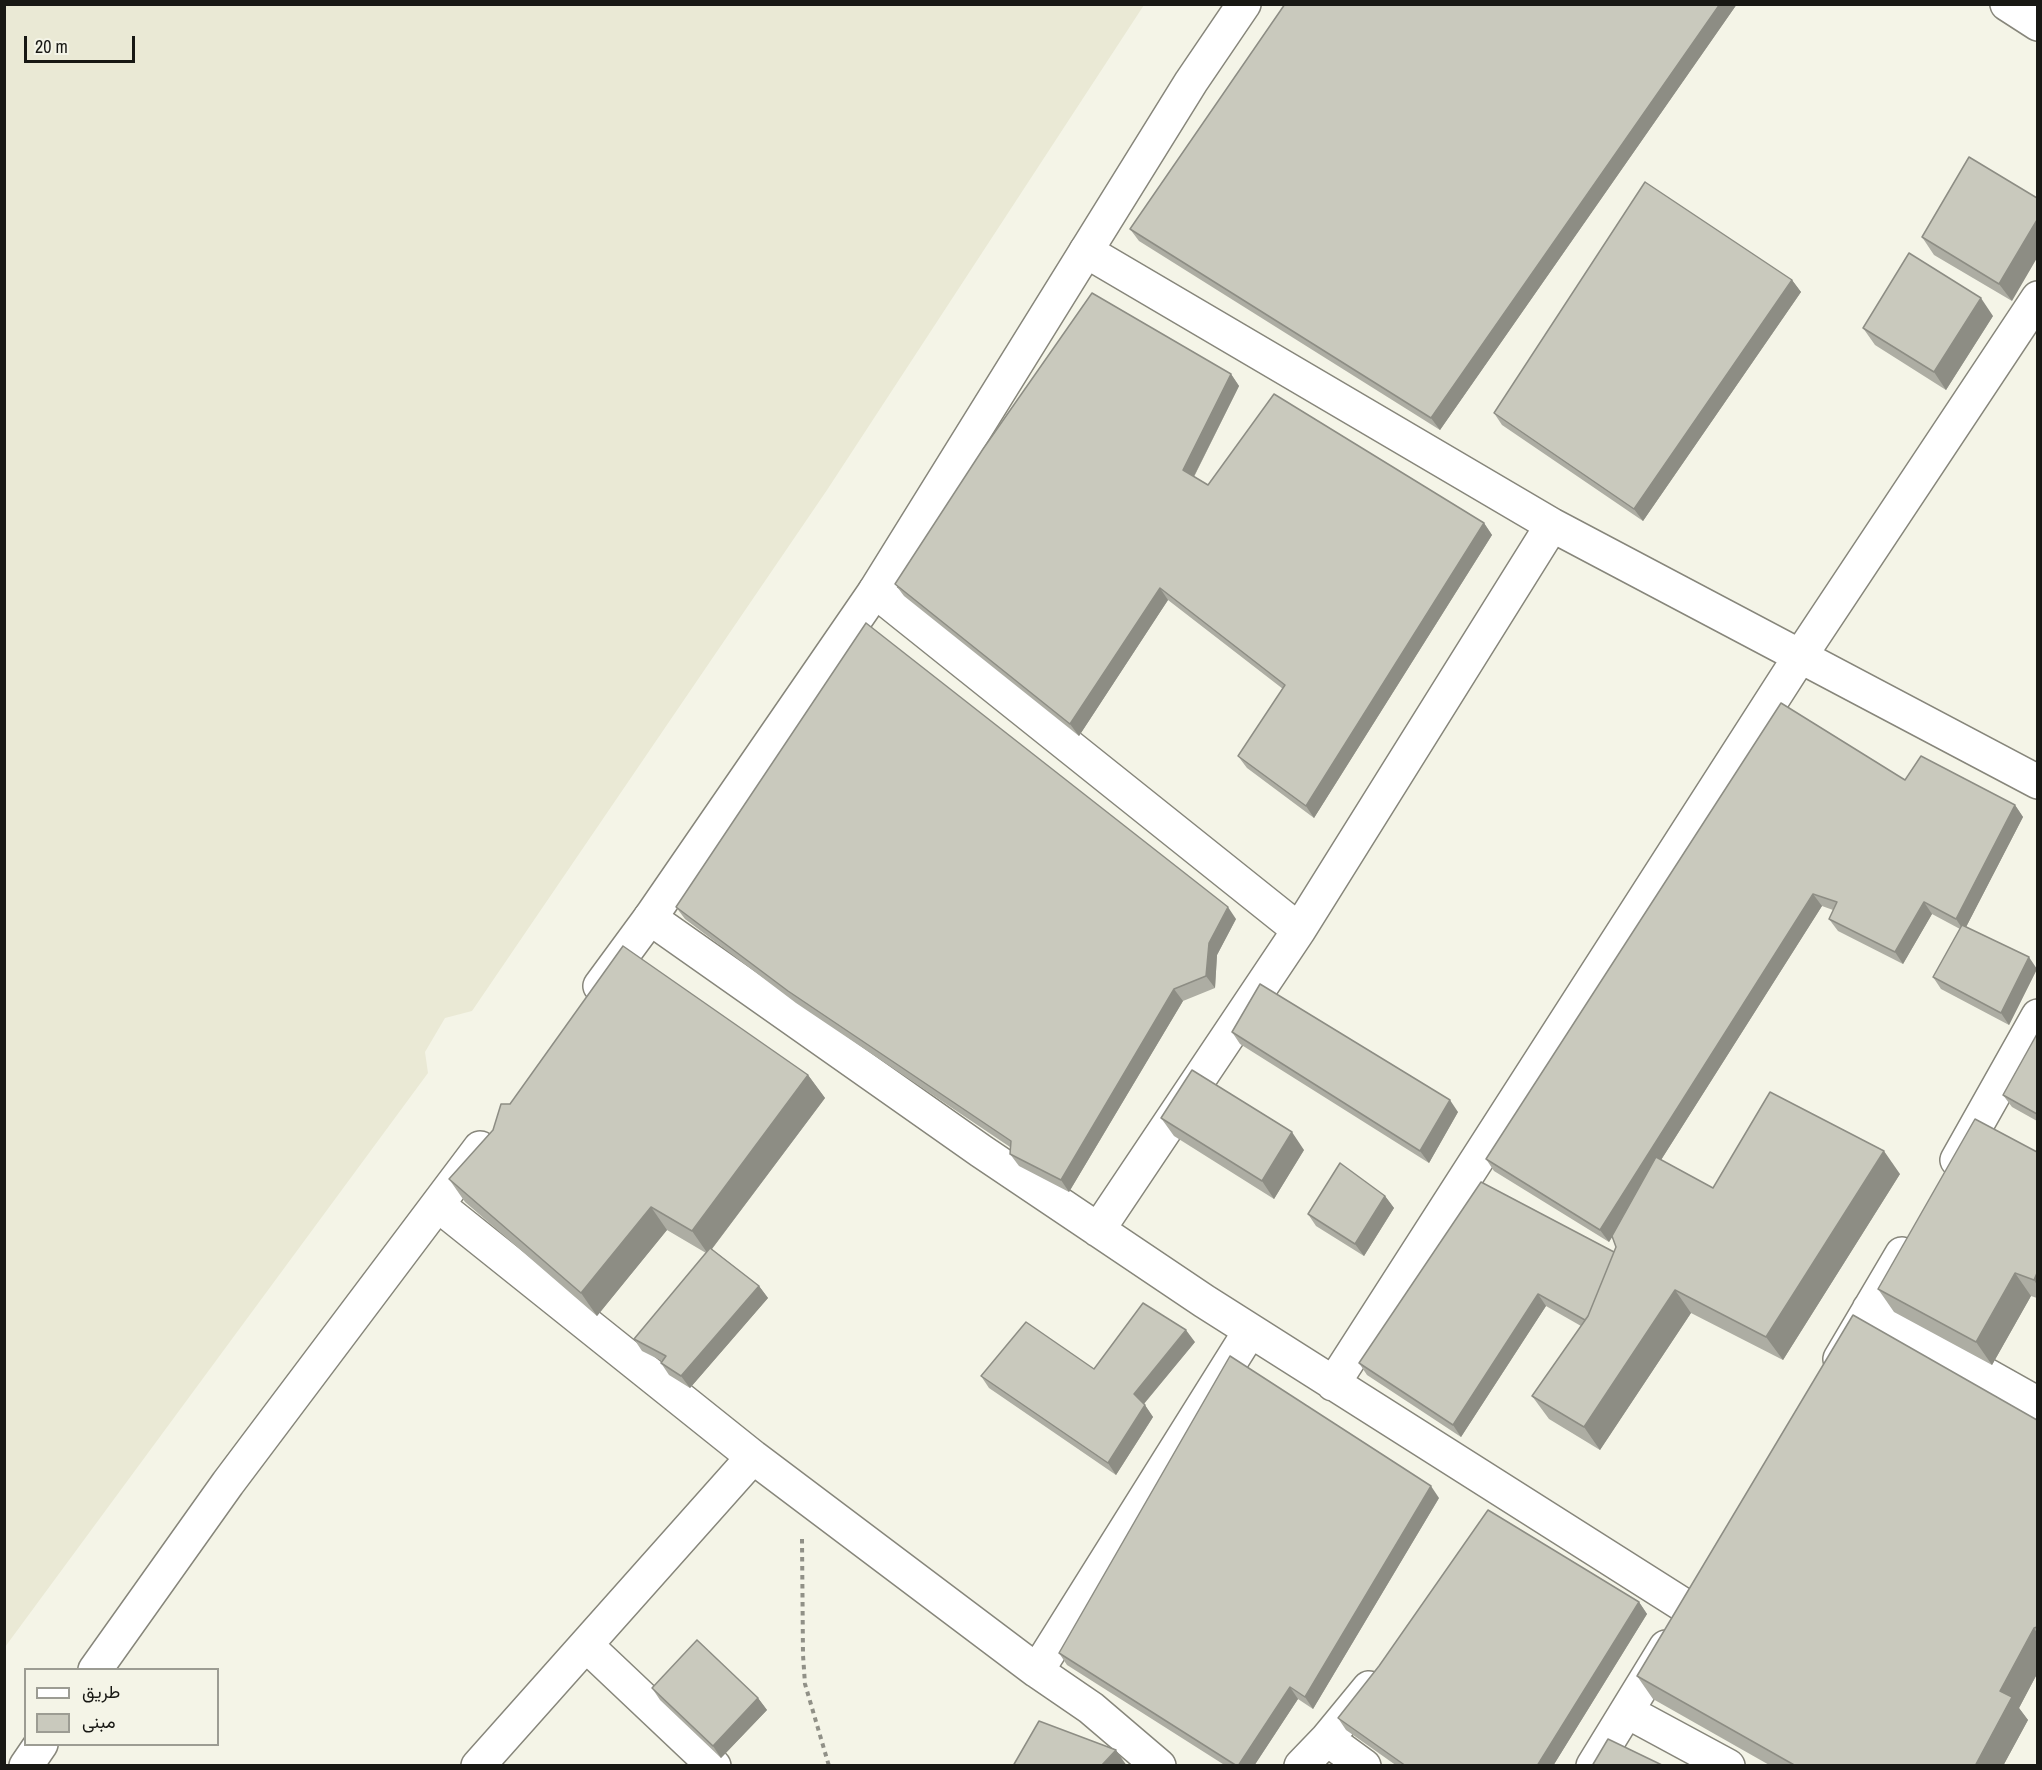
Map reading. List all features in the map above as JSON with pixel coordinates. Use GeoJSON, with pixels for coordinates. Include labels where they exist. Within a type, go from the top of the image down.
{"type":"FeatureCollection","features":[{"type":"Feature","properties":{"kind":"street"},"geometry":{"type":"LineString","coordinates":[[579,1014],[650,918],[875,591],[1191,82],[1244,4]]}},
{"type":"Feature","properties":{"kind":"street"},"geometry":{"type":"LineString","coordinates":[[2007,4],[2037,24]]}},
{"type":"Feature","properties":{"kind":"street"},"geometry":{"type":"LineString","coordinates":[[1086,251],[1552,525],[1799,658],[2037,782]]}},
{"type":"Feature","properties":{"kind":"street"},"geometry":{"type":"LineString","coordinates":[[1333,1384],[1799,658],[2037,298]]}},
{"type":"Feature","properties":{"kind":"street"},"geometry":{"type":"LineString","coordinates":[[1098,1230],[1299,930],[1552,525]]}},
{"type":"Feature","properties":{"kind":"street"},"geometry":{"type":"LineString","coordinates":[[875,591],[1299,930]]}},
{"type":"Feature","properties":{"kind":"street"},"geometry":{"type":"LineString","coordinates":[[650,918],[981,1151],[1250,1331],[1506,1495],[1689,1608]]}},
{"type":"Feature","properties":{"kind":"street"},"geometry":{"type":"LineString","coordinates":[[1940,1190],[2037,1016]]}},
{"type":"Feature","properties":{"kind":"street"},"geometry":{"type":"LineString","coordinates":[[96,1668],[228,1483],[495,1129]]}},
{"type":"Feature","properties":{"kind":"street"},"geometry":{"type":"LineString","coordinates":[[438,1205],[753,1457],[1037,1671],[1091,1708],[1160,1766]]}},
{"type":"Feature","properties":{"kind":"street"},"geometry":{"type":"LineString","coordinates":[[1822,1389],[1916,1229]]}},
{"type":"Feature","properties":{"kind":"street"},"geometry":{"type":"LineString","coordinates":[[1869,1309],[2037,1404]]}},
{"type":"Feature","properties":{"kind":"street"},"geometry":{"type":"LineString","coordinates":[[1037,1671],[1250,1331]]}},
{"type":"Feature","properties":{"kind":"street"},"geometry":{"type":"LineString","coordinates":[[477,1766],[753,1457]]}},
{"type":"Feature","properties":{"kind":"street"},"geometry":{"type":"LineString","coordinates":[[1487,1522],[1506,1495]]}},
{"type":"Feature","properties":{"kind":"street"},"geometry":{"type":"LineString","coordinates":[[1593,1766],[1707,1579]]}},
{"type":"Feature","properties":{"kind":"street"},"geometry":{"type":"LineString","coordinates":[[586,1646],[714,1766]]}},
{"type":"Feature","properties":{"kind":"street"},"geometry":{"type":"LineString","coordinates":[[1301,1766],[1327,1739],[1390,1660]]}},
{"type":"Feature","properties":{"kind":"street"},"geometry":{"type":"LineString","coordinates":[[1628,1712],[1728,1766]]}},
{"type":"Feature","properties":{"kind":"street"},"geometry":{"type":"LineString","coordinates":[[1327,1739],[1364,1766]]}},
{"type":"Feature","properties":{"kind":"street"},"geometry":{"type":"LineString","coordinates":[[26,1766],[40,1746]]}},
{"type":"Feature","properties":{"kind":"path"},"geometry":{"type":"LineString","coordinates":[[799,1492],[806,1684],[829,1766]]}},
{"type":"Feature","properties":{"kind":"shaded area"},"geometry":{"type":"Polygon","coordinates":[[[5,4],[1144,5],[827,490],[472,1011],[445,1018],[425,1052],[428,1073],[5,1647],[5,4]]]}},
{"type":"Feature","properties":{"kind":"building"},"geometry":{"type":"Polygon","coordinates":[[[1285,4],[1720,4],[1431,418],[1130,229],[1285,4]]]}},
{"type":"Feature","properties":{"kind":"building"},"geometry":{"type":"Polygon","coordinates":[[[1969,157],[2037,198],[2037,220],[1999,284],[1922,237],[1969,157]]]}},
{"type":"Feature","properties":{"kind":"building"},"geometry":{"type":"Polygon","coordinates":[[[1645,182],[1792,280],[1634,509],[1494,413],[1645,182]]]}},
{"type":"Feature","properties":{"kind":"building"},"geometry":{"type":"Polygon","coordinates":[[[1909,253],[1981,298],[1934,372],[1863,328],[1909,253]]]}},
{"type":"Feature","properties":{"kind":"building"},"geometry":{"type":"Polygon","coordinates":[[[1092,293],[1231,374],[1183,470],[1208,485],[1274,394],[1484,523],[1306,806],[1238,756],[1285,685],[1160,588],[1070,724],[895,584],[983,449],[1092,293]]]}},
{"type":"Feature","properties":{"kind":"building"},"geometry":{"type":"Polygon","coordinates":[[[866,623],[1228,907],[1209,943],[1206,976],[1174,989],[1061,1180],[1010,1154],[1011,1141],[788,991],[676,907],[866,623]]]}},
{"type":"Feature","properties":{"kind":"building"},"geometry":{"type":"Polygon","coordinates":[[[1781,703],[1905,780],[1921,756],[2015,805],[1956,919],[1924,902],[1895,952],[1829,919],[1837,902],[1813,894],[1600,1230],[1486,1159],[1781,703]]]}},
{"type":"Feature","properties":{"kind":"building"},"geometry":{"type":"Polygon","coordinates":[[[1962,925],[2029,957],[2001,1013],[1933,977],[1962,925]]]}},
{"type":"Feature","properties":{"kind":"building"},"geometry":{"type":"Polygon","coordinates":[[[623,946],[808,1075],[692,1231],[651,1207],[581,1293],[449,1179],[493,1130],[501,1104],[510,1104],[623,946]]]}},
{"type":"Feature","properties":{"kind":"building"},"geometry":{"type":"Polygon","coordinates":[[[1260,984],[1450,1100],[1420,1151],[1232,1032],[1260,984]]]}},
{"type":"Feature","properties":{"kind":"building"},"geometry":{"type":"Polygon","coordinates":[[[2037,1034],[2037,1114],[2003,1095],[2037,1034]]]}},
{"type":"Feature","properties":{"kind":"building"},"geometry":{"type":"Polygon","coordinates":[[[1192,1070],[1292,1132],[1262,1181],[1161,1118],[1192,1070]]]}},
{"type":"Feature","properties":{"kind":"building"},"geometry":{"type":"Polygon","coordinates":[[[1770,1092],[1884,1151],[1766,1337],[1675,1290],[1584,1427],[1532,1396],[1588,1316],[1616,1247],[1612,1236],[1656,1157],[1713,1188],[1770,1092]]]}},
{"type":"Feature","properties":{"kind":"building"},"geometry":{"type":"Polygon","coordinates":[[[1975,1119],[2037,1152],[2037,1273],[2034,1280],[2015,1273],[1976,1342],[1878,1289],[1975,1119]]]}},
{"type":"Feature","properties":{"kind":"building"},"geometry":{"type":"Polygon","coordinates":[[[1340,1163],[1385,1196],[1355,1244],[1308,1214],[1340,1163]]]}},
{"type":"Feature","properties":{"kind":"building"},"geometry":{"type":"Polygon","coordinates":[[[1481,1182],[1614,1252],[1585,1320],[1538,1294],[1453,1425],[1359,1363],[1481,1182]]]}},
{"type":"Feature","properties":{"kind":"building"},"geometry":{"type":"Polygon","coordinates":[[[710,1248],[759,1286],[681,1376],[661,1363],[666,1356],[634,1339],[710,1248]]]}},
{"type":"Feature","properties":{"kind":"building"},"geometry":{"type":"Polygon","coordinates":[[[1143,1303],[1186,1330],[1134,1394],[1145,1405],[1108,1463],[981,1376],[1026,1322],[1094,1369],[1143,1303]]]}},
{"type":"Feature","properties":{"kind":"building"},"geometry":{"type":"Polygon","coordinates":[[[1853,1315],[2037,1420],[2037,1627],[2034,1628],[2000,1691],[2012,1697],[1975,1766],[1796,1766],[1637,1676],[1853,1315]]]}},
{"type":"Feature","properties":{"kind":"building"},"geometry":{"type":"Polygon","coordinates":[[[1230,1356],[1431,1486],[1305,1697],[1290,1687],[1238,1766],[1059,1653],[1230,1356]]]}},
{"type":"Feature","properties":{"kind":"building"},"geometry":{"type":"Polygon","coordinates":[[[1488,1510],[1639,1602],[1537,1766],[1406,1766],[1338,1718],[1379,1666],[1488,1510]]]}},
{"type":"Feature","properties":{"kind":"building"},"geometry":{"type":"Polygon","coordinates":[[[697,1640],[758,1698],[713,1746],[652,1688],[697,1640]]]}},
{"type":"Feature","properties":{"kind":"building"},"geometry":{"type":"Polygon","coordinates":[[[1039,1721],[1116,1750],[1101,1766],[1013,1766],[1039,1721]]]}},
{"type":"Feature","properties":{"kind":"building"},"geometry":{"type":"Polygon","coordinates":[[[1608,1739],[1664,1766],[1592,1766],[1608,1739]]]}}]}
